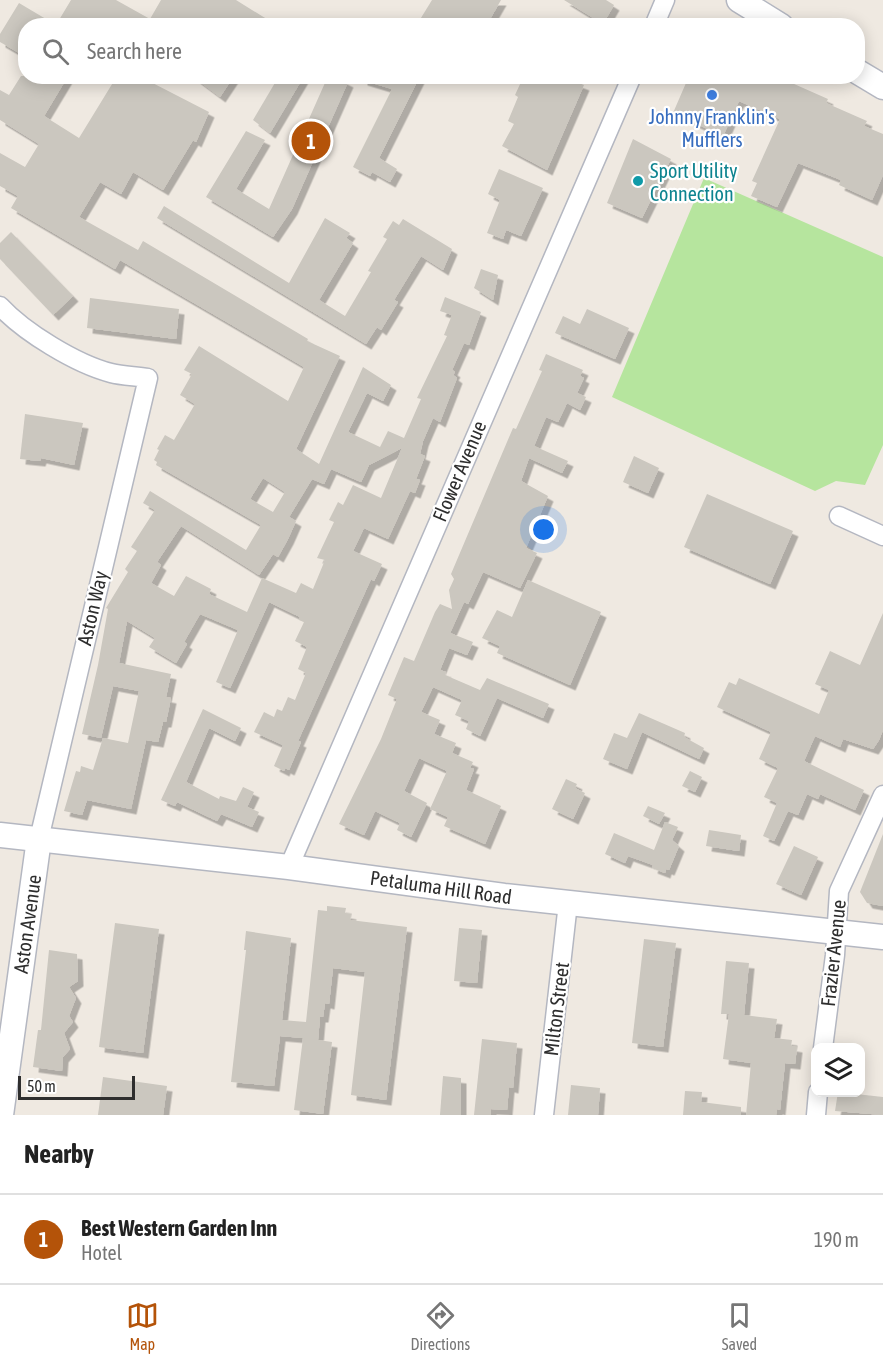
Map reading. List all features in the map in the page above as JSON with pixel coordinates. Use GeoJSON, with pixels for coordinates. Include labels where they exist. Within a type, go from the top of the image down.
{"type":"FeatureCollection","features":[{"type":"Feature","properties":{"kind":"main road"},"geometry":{"type":"LineString","coordinates":[[739,0],[768,18]]}},
{"type":"Feature","properties":{"kind":"main road"},"geometry":{"type":"LineString","coordinates":[[865,76],[883,87]]}},
{"type":"Feature","properties":{"kind":"main road","name":"Petaluma Hill Road"},"geometry":{"type":"LineString","coordinates":[[0,835],[289,867],[568,903],[883,937]]}},
{"type":"Feature","properties":{"kind":"main road","name":"Aston Avenue"},"geometry":{"type":"LineString","coordinates":[[1,1115],[39,839]]}},
{"type":"Feature","properties":{"kind":"street"},"geometry":{"type":"LineString","coordinates":[[657,18],[665,0]]}},
{"type":"Feature","properties":{"kind":"street","name":"Flower Avenue"},"geometry":{"type":"LineString","coordinates":[[289,867],[629,84]]}},
{"type":"Feature","properties":{"kind":"street","name":"Aston Way"},"geometry":{"type":"LineString","coordinates":[[0,306],[44,340],[83,363],[112,374],[148,378],[39,839]]}},
{"type":"Feature","properties":{"kind":"street"},"geometry":{"type":"LineString","coordinates":[[839,516],[883,536]]}},
{"type":"Feature","properties":{"kind":"street","name":"Frazier Avenue"},"geometry":{"type":"LineString","coordinates":[[823,1043],[837,932],[839,891],[883,795]]}},
{"type":"Feature","properties":{"kind":"street","name":"Milton Street"},"geometry":{"type":"LineString","coordinates":[[544,1115],[568,903]]}},
{"type":"Feature","properties":{"kind":"street"},"geometry":{"type":"LineString","coordinates":[[816,1115],[818,1097]]}},
{"type":"Feature","properties":{"kind":"green space"},"geometry":{"type":"Polygon","coordinates":[[[704,178],[883,257],[883,445],[865,485],[836,481],[815,491],[612,397],[704,178]]]}},
{"type":"Feature","properties":{"kind":"building"},"geometry":{"type":"Polygon","coordinates":[[[71,0],[116,0],[148,18],[60,18],[71,0]]]}},
{"type":"Feature","properties":{"kind":"building"},"geometry":{"type":"Polygon","coordinates":[[[161,0],[236,0],[265,18],[151,18],[161,0]]]}},
{"type":"Feature","properties":{"kind":"building"},"geometry":{"type":"Polygon","coordinates":[[[432,0],[501,0],[491,18],[421,18],[432,0]]]}},
{"type":"Feature","properties":{"kind":"building"},"geometry":{"type":"Polygon","coordinates":[[[564,0],[606,0],[614,5],[606,18],[593,18],[564,0]]]}},
{"type":"Feature","properties":{"kind":"building"},"geometry":{"type":"Polygon","coordinates":[[[19,3],[44,18],[18,18],[18,52],[0,42],[0,34],[19,3]]]}},
{"type":"Feature","properties":{"kind":"building"},"geometry":{"type":"Polygon","coordinates":[[[18,81],[18,84],[63,84],[44,116],[79,138],[112,84],[155,84],[209,112],[196,142],[193,140],[163,190],[133,172],[121,194],[100,182],[79,217],[138,250],[143,241],[308,339],[307,341],[340,356],[296,449],[319,464],[363,367],[391,385],[383,401],[367,393],[348,432],[380,447],[388,431],[404,438],[421,399],[417,398],[447,336],[444,335],[452,315],[440,311],[445,297],[481,312],[469,345],[464,343],[452,370],[455,372],[453,375],[457,378],[440,422],[433,418],[423,441],[420,454],[425,456],[416,479],[420,480],[415,493],[410,491],[388,539],[364,528],[353,551],[382,564],[374,581],[371,579],[298,741],[301,742],[289,770],[285,768],[284,771],[274,766],[283,745],[254,732],[264,712],[274,717],[277,709],[282,711],[288,697],[295,700],[306,673],[298,669],[307,647],[295,641],[304,622],[299,620],[300,617],[269,602],[230,688],[216,682],[238,630],[200,614],[184,642],[187,644],[176,663],[149,647],[155,638],[127,621],[119,663],[171,674],[166,697],[171,698],[166,722],[163,722],[158,742],[146,740],[131,809],[87,800],[82,815],[64,811],[76,771],[80,772],[81,766],[93,770],[103,738],[128,743],[139,691],[113,686],[101,738],[82,734],[98,665],[108,609],[106,608],[128,572],[125,569],[137,551],[131,547],[155,510],[143,503],[150,491],[246,550],[261,525],[156,465],[157,462],[154,460],[159,450],[157,449],[165,435],[174,440],[195,404],[180,395],[192,374],[184,370],[199,346],[288,401],[304,367],[120,260],[115,269],[11,208],[18,196],[0,186],[0,153],[25,167],[39,144],[0,120],[0,90],[9,95],[18,81]],[[402,448],[369,465],[361,482],[331,469],[324,484],[312,479],[289,517],[296,521],[288,539],[278,557],[273,554],[259,575],[181,526],[157,562],[161,565],[151,583],[174,596],[186,576],[211,589],[209,594],[247,612],[262,578],[296,593],[301,583],[313,589],[325,560],[317,558],[334,522],[329,520],[338,502],[343,505],[353,485],[381,498],[402,448]],[[263,478],[250,499],[273,512],[285,492],[263,478]]]}},
{"type":"Feature","properties":{"kind":"building"},"geometry":{"type":"Polygon","coordinates":[[[203,84],[229,84],[220,97],[203,84]]]}},
{"type":"Feature","properties":{"kind":"building"},"geometry":{"type":"Polygon","coordinates":[[[274,84],[299,84],[270,133],[253,120],[274,84]]]}},
{"type":"Feature","properties":{"kind":"building"},"geometry":{"type":"Polygon","coordinates":[[[324,84],[347,84],[292,209],[273,237],[206,197],[246,131],[265,140],[236,189],[269,209],[324,84]]]}},
{"type":"Feature","properties":{"kind":"building"},"geometry":{"type":"Polygon","coordinates":[[[375,84],[416,84],[379,158],[397,169],[390,182],[372,172],[370,176],[353,167],[392,89],[375,84]]]}},
{"type":"Feature","properties":{"kind":"building"},"geometry":{"type":"Polygon","coordinates":[[[520,84],[584,85],[547,170],[502,146],[514,124],[508,121],[518,97],[515,95],[520,84]]]}},
{"type":"Feature","properties":{"kind":"building"},"geometry":{"type":"Polygon","coordinates":[[[686,84],[794,84],[828,99],[826,103],[867,121],[864,126],[883,134],[883,175],[872,200],[839,185],[841,180],[798,163],[777,207],[751,196],[757,183],[752,181],[780,119],[739,101],[723,136],[673,113],[686,84]]]}},
{"type":"Feature","properties":{"kind":"building","name":"Sport Utility Connection"},"geometry":{"type":"Polygon","coordinates":[[[633,139],[671,159],[642,218],[607,203],[633,139]]]}},
{"type":"Feature","properties":{"kind":"building"},"geometry":{"type":"Polygon","coordinates":[[[499,169],[543,188],[521,236],[506,230],[503,239],[487,233],[500,200],[488,194],[499,169]]]}},
{"type":"Feature","properties":{"kind":"building"},"geometry":{"type":"Polygon","coordinates":[[[164,206],[289,283],[325,218],[350,233],[346,238],[353,243],[319,300],[345,316],[371,272],[368,271],[387,239],[383,237],[393,221],[399,225],[403,219],[452,249],[443,270],[421,256],[394,300],[398,302],[381,330],[377,327],[366,344],[157,218],[164,206]]]}},
{"type":"Feature","properties":{"kind":"building"},"geometry":{"type":"Polygon","coordinates":[[[11,232],[73,296],[53,315],[0,259],[0,243],[11,232]]]}},
{"type":"Feature","properties":{"kind":"building"},"geometry":{"type":"Polygon","coordinates":[[[481,269],[498,275],[493,300],[474,288],[481,269]]]}},
{"type":"Feature","properties":{"kind":"building"},"geometry":{"type":"Polygon","coordinates":[[[90,298],[179,309],[176,339],[87,328],[90,298]]]}},
{"type":"Feature","properties":{"kind":"building"},"geometry":{"type":"Polygon","coordinates":[[[587,309],[629,328],[615,359],[555,333],[563,316],[580,324],[587,309]]]}},
{"type":"Feature","properties":{"kind":"building"},"geometry":{"type":"Polygon","coordinates":[[[546,354],[583,370],[580,376],[584,378],[577,393],[586,397],[580,410],[567,403],[558,422],[546,417],[534,446],[568,461],[562,473],[529,458],[521,481],[548,496],[526,548],[537,553],[520,588],[483,572],[468,604],[464,602],[450,633],[473,642],[467,655],[449,648],[440,670],[446,672],[445,675],[480,690],[487,678],[549,704],[543,718],[497,698],[480,736],[466,729],[469,721],[455,715],[462,700],[433,687],[421,712],[440,720],[434,734],[456,743],[452,753],[473,762],[470,768],[474,769],[466,790],[501,806],[485,844],[444,826],[448,817],[430,809],[447,771],[419,758],[404,791],[427,803],[411,837],[397,830],[400,823],[375,811],[364,835],[339,824],[381,739],[397,699],[388,695],[404,657],[414,661],[440,604],[452,609],[449,590],[454,579],[451,574],[513,428],[516,429],[542,371],[539,370],[546,354]]]}},
{"type":"Feature","properties":{"kind":"building"},"geometry":{"type":"Polygon","coordinates":[[[25,414],[83,423],[74,465],[41,458],[40,461],[20,459],[25,414]]]}},
{"type":"Feature","properties":{"kind":"building"},"geometry":{"type":"Polygon","coordinates":[[[634,456],[659,468],[648,493],[623,482],[634,456]]]}},
{"type":"Feature","properties":{"kind":"building"},"geometry":{"type":"Polygon","coordinates":[[[707,494],[793,531],[770,584],[684,547],[707,494]]]}},
{"type":"Feature","properties":{"kind":"building"},"geometry":{"type":"Polygon","coordinates":[[[528,580],[601,612],[570,685],[497,653],[500,646],[482,638],[497,610],[512,617],[528,580]]]}},
{"type":"Feature","properties":{"kind":"building"},"geometry":{"type":"Polygon","coordinates":[[[883,613],[883,730],[879,740],[873,749],[843,739],[840,747],[815,736],[804,761],[864,790],[855,810],[820,794],[818,799],[807,794],[798,815],[788,811],[774,841],[763,836],[777,803],[764,797],[778,768],[759,759],[771,732],[717,707],[729,682],[736,685],[739,678],[819,714],[829,690],[815,684],[830,651],[860,665],[883,613]]]}},
{"type":"Feature","properties":{"kind":"building"},"geometry":{"type":"Polygon","coordinates":[[[203,709],[241,728],[235,741],[209,728],[186,782],[219,799],[220,796],[236,801],[243,787],[254,792],[247,807],[259,812],[252,827],[221,814],[217,821],[177,802],[175,806],[161,800],[203,709]]]}},
{"type":"Feature","properties":{"kind":"building"},"geometry":{"type":"Polygon","coordinates":[[[639,713],[685,733],[684,737],[704,748],[699,759],[642,732],[627,769],[603,759],[614,733],[627,738],[639,713]]]}},
{"type":"Feature","properties":{"kind":"building"},"geometry":{"type":"Polygon","coordinates":[[[690,771],[702,777],[695,792],[682,786],[690,771]]]}},
{"type":"Feature","properties":{"kind":"building"},"geometry":{"type":"Polygon","coordinates":[[[566,779],[577,784],[575,788],[585,793],[573,819],[552,809],[566,779]]]}},
{"type":"Feature","properties":{"kind":"building"},"geometry":{"type":"Polygon","coordinates":[[[648,806],[665,813],[659,824],[643,816],[648,806]]]}},
{"type":"Feature","properties":{"kind":"building"},"geometry":{"type":"Polygon","coordinates":[[[665,822],[678,827],[672,840],[679,846],[669,870],[666,869],[665,873],[652,868],[653,865],[628,856],[625,863],[605,854],[614,833],[654,850],[665,822]]]}},
{"type":"Feature","properties":{"kind":"building"},"geometry":{"type":"Polygon","coordinates":[[[709,830],[741,835],[739,851],[706,846],[709,830]]]}},
{"type":"Feature","properties":{"kind":"building"},"geometry":{"type":"Polygon","coordinates":[[[883,834],[883,906],[867,903],[860,892],[883,834]]]}},
{"type":"Feature","properties":{"kind":"building"},"geometry":{"type":"Polygon","coordinates":[[[794,846],[818,857],[801,895],[776,884],[794,846]]]}},
{"type":"Feature","properties":{"kind":"building"},"geometry":{"type":"Polygon","coordinates":[[[327,906],[346,908],[345,913],[351,914],[350,920],[407,927],[386,1100],[351,1095],[365,972],[333,968],[329,1004],[325,1003],[323,1017],[320,1017],[318,1040],[332,1042],[323,1114],[294,1110],[303,1038],[280,1036],[274,1086],[231,1082],[246,950],[244,950],[246,931],[291,938],[282,1020],[306,1022],[318,910],[327,911],[327,906]]]}},
{"type":"Feature","properties":{"kind":"building"},"geometry":{"type":"Polygon","coordinates":[[[115,923],[159,929],[143,1053],[99,1047],[115,923]]]}},
{"type":"Feature","properties":{"kind":"building"},"geometry":{"type":"Polygon","coordinates":[[[459,928],[482,930],[477,983],[454,981],[459,928]]]}},
{"type":"Feature","properties":{"kind":"building"},"geometry":{"type":"Polygon","coordinates":[[[644,939],[676,943],[663,1047],[632,1043],[644,939]]]}},
{"type":"Feature","properties":{"kind":"building"},"geometry":{"type":"Polygon","coordinates":[[[49,950],[77,954],[78,981],[69,987],[76,998],[69,1016],[73,1022],[64,1033],[70,1049],[63,1057],[62,1071],[33,1067],[38,1030],[41,1030],[49,950]]]}},
{"type":"Feature","properties":{"kind":"building"},"geometry":{"type":"Polygon","coordinates":[[[726,961],[749,963],[744,1015],[777,1019],[774,1038],[792,1040],[791,1046],[797,1047],[795,1064],[785,1063],[780,1110],[777,1109],[776,1115],[746,1115],[751,1063],[723,1059],[729,1014],[721,1014],[726,961]]]}},
{"type":"Feature","properties":{"kind":"building"},"geometry":{"type":"Polygon","coordinates":[[[482,1039],[517,1043],[513,1088],[509,1087],[507,1110],[491,1109],[491,1115],[474,1115],[482,1039]]]}},
{"type":"Feature","properties":{"kind":"building"},"geometry":{"type":"Polygon","coordinates":[[[443,1076],[461,1078],[461,1115],[440,1115],[443,1076]]]}},
{"type":"Feature","properties":{"kind":"building"},"geometry":{"type":"Polygon","coordinates":[[[103,1077],[167,1086],[163,1115],[98,1115],[103,1077]]]}},
{"type":"Feature","properties":{"kind":"building"},"geometry":{"type":"Polygon","coordinates":[[[571,1085],[600,1088],[598,1115],[568,1115],[571,1085]]]}},
{"type":"Feature","properties":{"kind":"building"},"geometry":{"type":"Polygon","coordinates":[[[685,1091],[702,1092],[701,1102],[741,1107],[741,1115],[683,1115],[685,1091]]]}},
{"type":"Feature","properties":{"kind":"building"},"geometry":{"type":"Polygon","coordinates":[[[865,1095],[883,1097],[883,1115],[835,1111],[837,1097],[865,1097],[865,1095]]]}},
{"type":"Feature","properties":{"kind":"place","name":"Johnny Franklin's Mufflers"},"geometry":{"type":"Point","coordinates":[712,95]}},
{"type":"Feature","properties":{"kind":"place","name":"Best Western Garden Inn"},"geometry":{"type":"Point","coordinates":[311,141]}},
{"type":"Feature","properties":{"kind":"place","name":"Sport Utility Connection"},"geometry":{"type":"Point","coordinates":[638,181]}}]}
